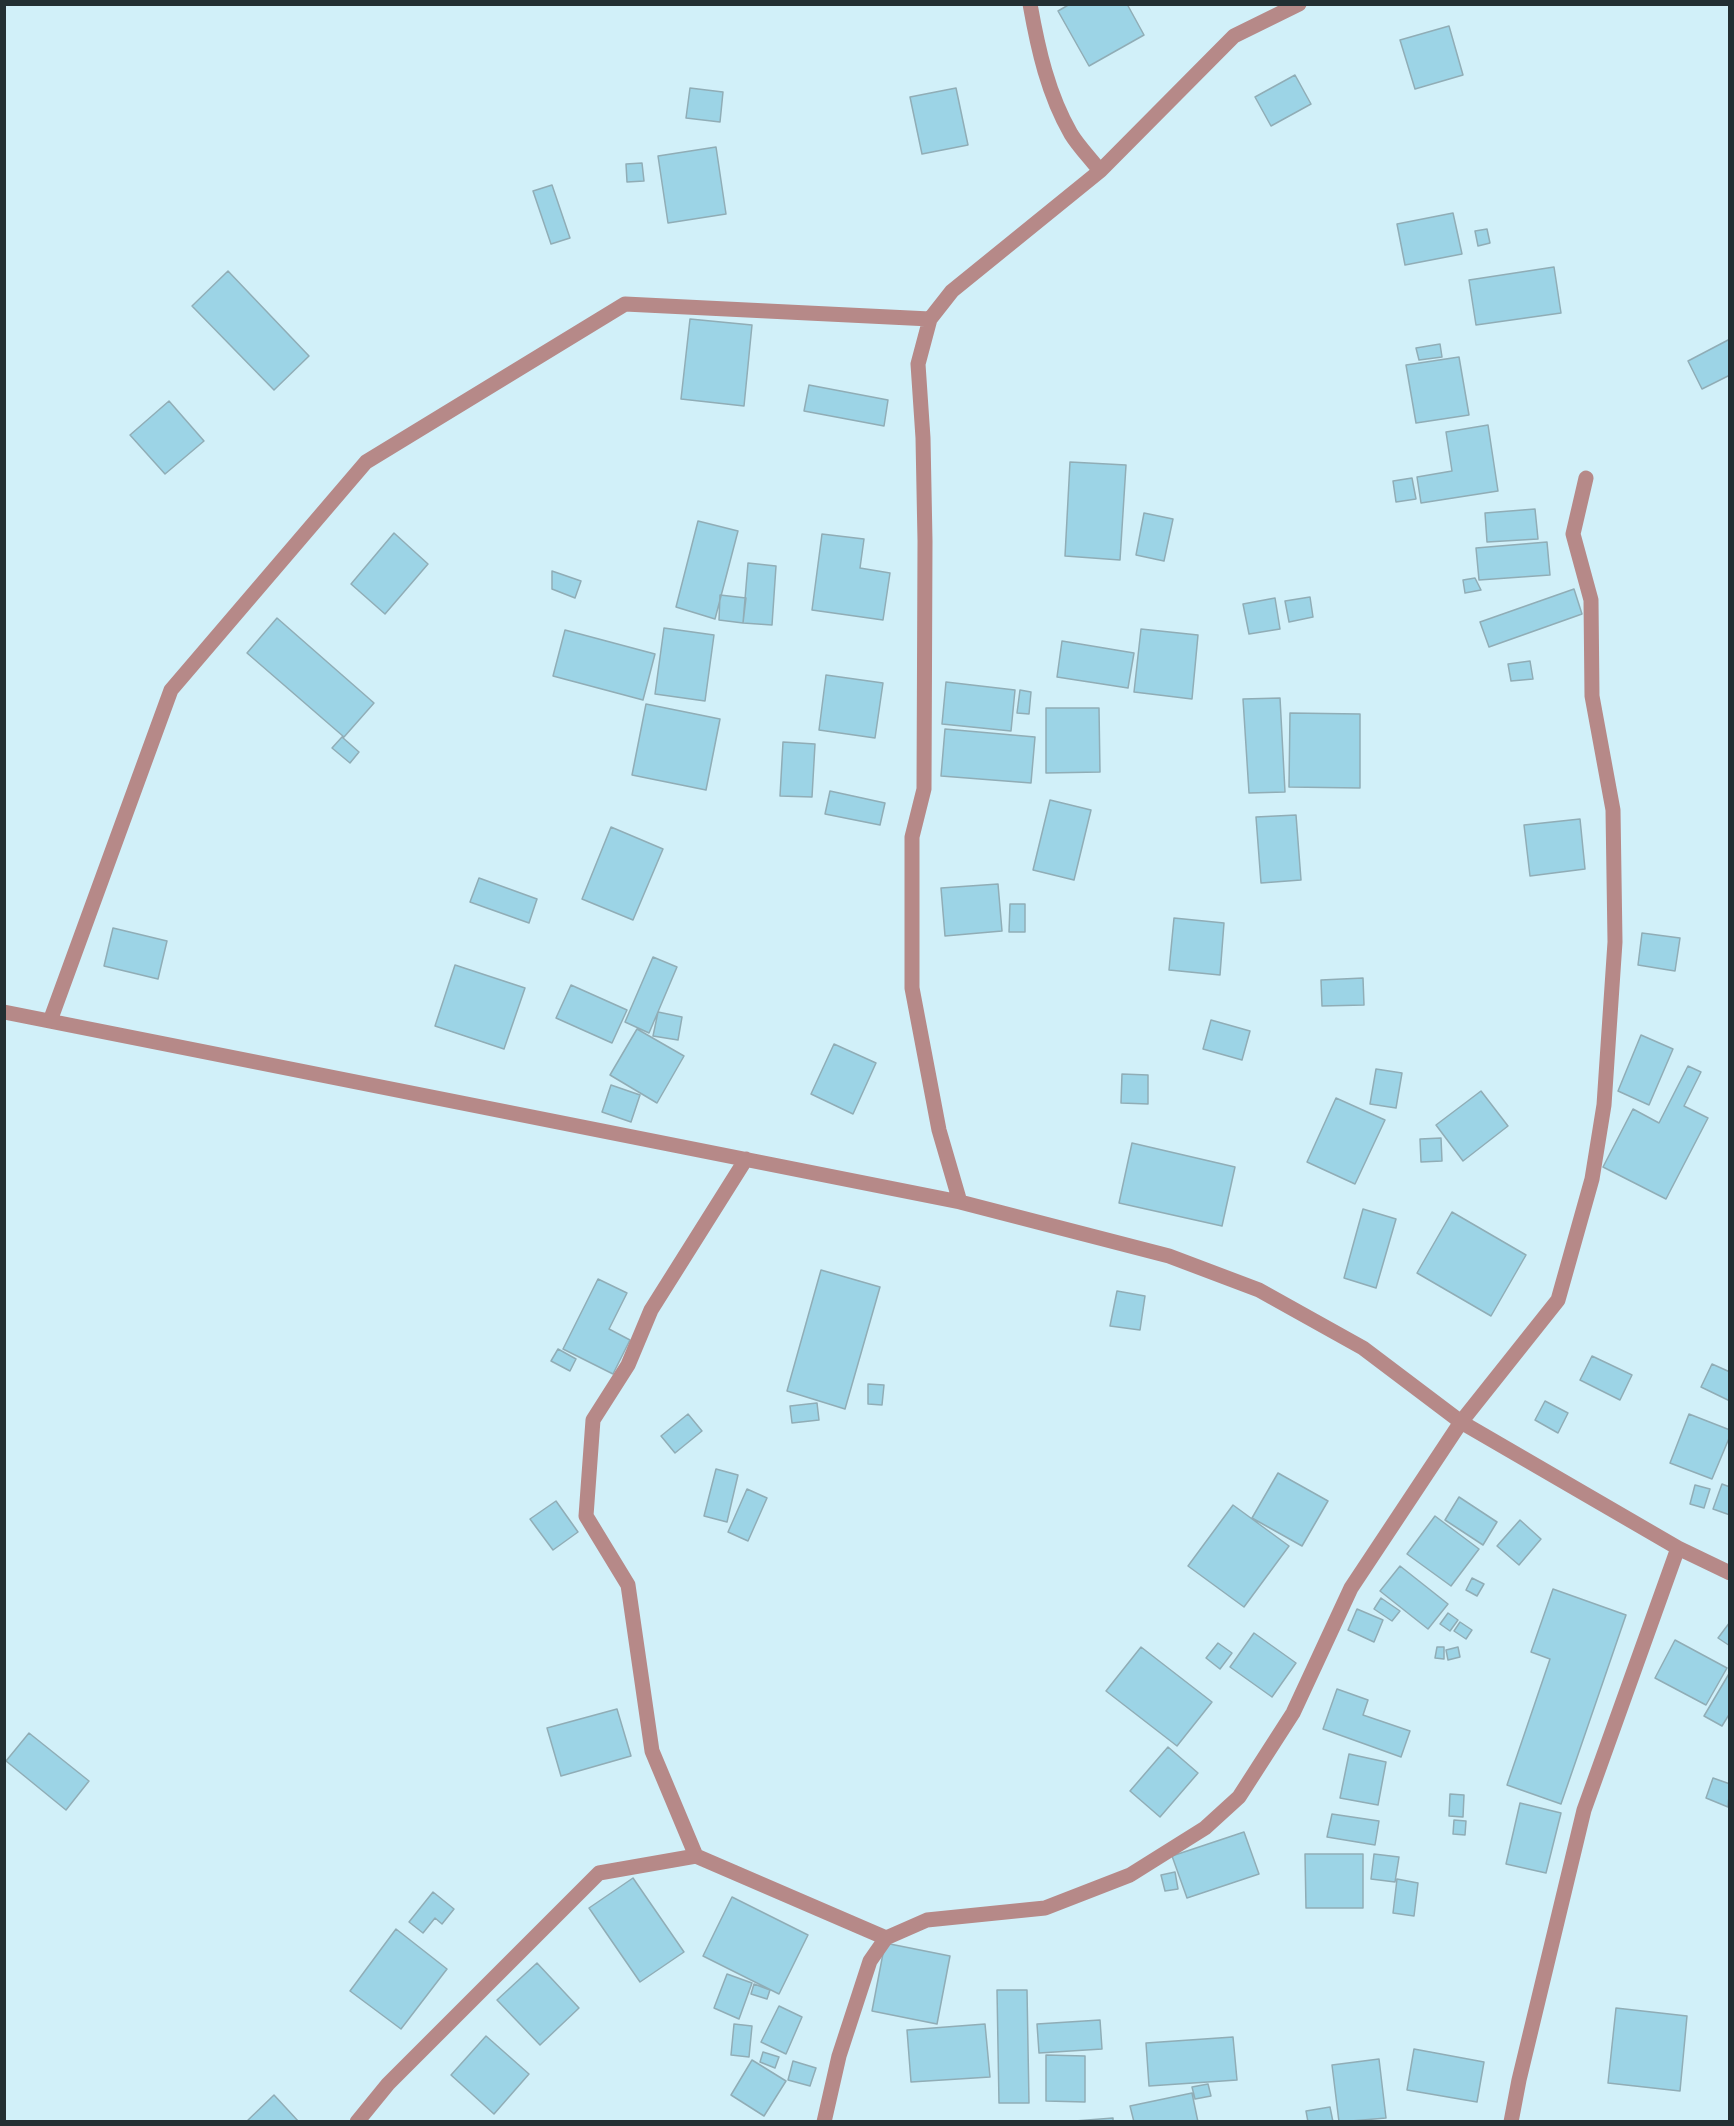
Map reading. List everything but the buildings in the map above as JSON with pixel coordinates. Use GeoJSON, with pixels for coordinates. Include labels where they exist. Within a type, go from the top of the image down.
{"type":"FeatureCollection","features":[{"type":"Feature","properties":{"kind":"street"},"geometry":{"type":"LineString","coordinates":[[1030,4],[1037,42],[1053,98],[1072,135],[1100,171]]}},
{"type":"Feature","properties":{"kind":"street"},"geometry":{"type":"LineString","coordinates":[[960,1202],[939,1130],[912,988],[912,837],[924,789],[925,529],[923,438],[918,364],[930,319],[952,291],[1100,171],[1234,36],[1299,4]]}},
{"type":"Feature","properties":{"kind":"street"},"geometry":{"type":"LineString","coordinates":[[50,1021],[171,690],[366,462],[625,304],[930,319]]}},
{"type":"Feature","properties":{"kind":"street"},"geometry":{"type":"LineString","coordinates":[[824,2121],[840,2056],[870,1961],[886,1938],[927,1920],[1045,1908],[1130,1875],[1205,1828],[1239,1797],[1293,1713],[1351,1588],[1461,1422],[1558,1300],[1592,1179],[1604,1105],[1615,942],[1613,810],[1592,696],[1591,600],[1573,534],[1586,478]]}},
{"type":"Feature","properties":{"kind":"street"},"geometry":{"type":"LineString","coordinates":[[4,1012],[960,1202],[1169,1256],[1259,1290],[1364,1348],[1461,1422],[1678,1548],[1730,1573]]}},
{"type":"Feature","properties":{"kind":"street"},"geometry":{"type":"LineString","coordinates":[[696,1856],[652,1751],[628,1585],[586,1516],[593,1420],[628,1365],[651,1310],[746,1159]]}},
{"type":"Feature","properties":{"kind":"street"},"geometry":{"type":"LineString","coordinates":[[1511,2121],[1584,1810],[1678,1548]]}},
{"type":"Feature","properties":{"kind":"street"},"geometry":{"type":"LineString","coordinates":[[357,2121],[387,2084],[599,1873],[696,1856],[886,1938]]}}]}
